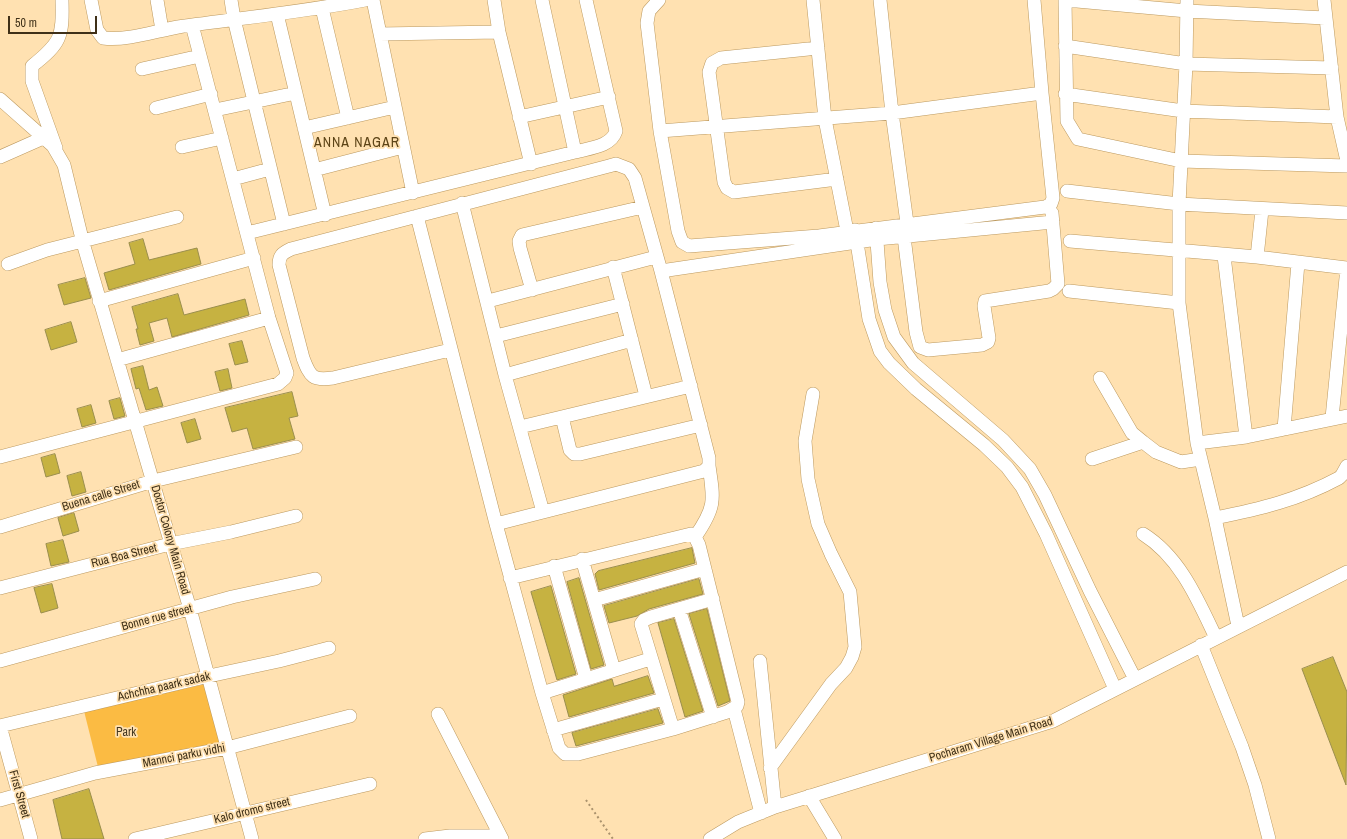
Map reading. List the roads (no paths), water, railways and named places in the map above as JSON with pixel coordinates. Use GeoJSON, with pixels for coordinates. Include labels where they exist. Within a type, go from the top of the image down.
{"type":"FeatureCollection","features":[{"type":"Feature","properties":{"kind":"street","name":"Doctor Colony Main Road"},"geometry":{"type":"LineString","coordinates":[[62,0],[63,22],[58,42],[50,52],[32,66],[32,81],[64,165],[99,301],[190,609],[252,839]]}},
{"type":"Feature","properties":{"kind":"street"},"geometry":{"type":"LineString","coordinates":[[91,0],[97,30],[103,38],[113,39],[192,25],[277,14],[294,6],[322,8],[365,0]]}},
{"type":"Feature","properties":{"kind":"street"},"geometry":{"type":"LineString","coordinates":[[157,0],[162,30]]}},
{"type":"Feature","properties":{"kind":"street"},"geometry":{"type":"LineString","coordinates":[[231,0],[234,19],[284,224]]}},
{"type":"Feature","properties":{"kind":"street"},"geometry":{"type":"LineString","coordinates":[[373,0],[413,193]]}},
{"type":"Feature","properties":{"kind":"street"},"geometry":{"type":"LineString","coordinates":[[494,0],[499,32],[531,164]]}},
{"type":"Feature","properties":{"kind":"street"},"geometry":{"type":"LineString","coordinates":[[542,0],[576,152]]}},
{"type":"Feature","properties":{"kind":"street"},"geometry":{"type":"LineString","coordinates":[[247,233],[531,164],[606,143],[615,135],[616,131],[610,97],[586,0]]}},
{"type":"Feature","properties":{"kind":"street"},"geometry":{"type":"LineString","coordinates":[[659,0],[649,11],[647,23],[660,131],[678,231],[684,245],[698,246],[812,236],[876,234],[904,237],[1053,222]]}},
{"type":"Feature","properties":{"kind":"street"},"geometry":{"type":"LineString","coordinates":[[813,0],[825,119],[837,179],[853,235],[869,318],[880,351],[889,363],[916,389],[996,456],[1007,467],[1022,488],[1046,534],[1115,689]]}},
{"type":"Feature","properties":{"kind":"street"},"geometry":{"type":"LineString","coordinates":[[880,0],[892,113],[907,223]]}},
{"type":"Feature","properties":{"kind":"street"},"geometry":{"type":"LineString","coordinates":[[904,237],[916,332],[920,347],[928,350],[982,345],[988,342],[990,338],[984,306],[985,301],[1049,291],[1058,284],[1051,204],[1053,191],[1042,93],[1034,0]]}},
{"type":"Feature","properties":{"kind":"street"},"geometry":{"type":"LineString","coordinates":[[1325,18],[1187,6],[1065,0],[1065,94],[1067,121],[1078,138],[1181,162],[1347,166]]}},
{"type":"Feature","properties":{"kind":"street"},"geometry":{"type":"LineString","coordinates":[[1328,0],[1325,18],[1337,117],[1347,161]]}},
{"type":"Feature","properties":{"kind":"street"},"geometry":{"type":"LineString","coordinates":[[1187,6],[1186,64],[1179,204],[1179,303],[1197,443],[1238,626]]}},
{"type":"Feature","properties":{"kind":"street"},"geometry":{"type":"LineString","coordinates":[[322,8],[348,118]]}},
{"type":"Feature","properties":{"kind":"street"},"geometry":{"type":"LineString","coordinates":[[277,14],[325,215]]}},
{"type":"Feature","properties":{"kind":"street"},"geometry":{"type":"LineString","coordinates":[[0,457],[283,381],[287,373],[269,318],[192,25]]}},
{"type":"Feature","properties":{"kind":"street"},"geometry":{"type":"LineString","coordinates":[[380,34],[499,32]]}},
{"type":"Feature","properties":{"kind":"street"},"geometry":{"type":"LineString","coordinates":[[1066,46],[1186,64],[1332,68]]}},
{"type":"Feature","properties":{"kind":"street"},"geometry":{"type":"LineString","coordinates":[[818,48],[721,58],[712,63],[709,72],[716,127],[724,182],[730,191],[734,192],[837,179]]}},
{"type":"Feature","properties":{"kind":"street"},"geometry":{"type":"LineString","coordinates":[[142,70],[200,56]]}},
{"type":"Feature","properties":{"kind":"street"},"geometry":{"type":"LineString","coordinates":[[215,110],[296,93]]}},
{"type":"Feature","properties":{"kind":"street"},"geometry":{"type":"LineString","coordinates":[[660,131],[892,113],[1042,93]]}},
{"type":"Feature","properties":{"kind":"street"},"geometry":{"type":"LineString","coordinates":[[156,108],[211,94]]}},
{"type":"Feature","properties":{"kind":"street"},"geometry":{"type":"LineString","coordinates":[[1065,94],[1183,111],[1337,117]]}},
{"type":"Feature","properties":{"kind":"street"},"geometry":{"type":"LineString","coordinates":[[519,117],[610,97]]}},
{"type":"Feature","properties":{"kind":"street"},"geometry":{"type":"LineString","coordinates":[[0,99],[43,138],[59,155]]}},
{"type":"Feature","properties":{"kind":"street"},"geometry":{"type":"LineString","coordinates":[[304,128],[395,107]]}},
{"type":"Feature","properties":{"kind":"street"},"geometry":{"type":"LineString","coordinates":[[0,157],[43,138]]}},
{"type":"Feature","properties":{"kind":"street"},"geometry":{"type":"LineString","coordinates":[[182,147],[222,138]]}},
{"type":"Feature","properties":{"kind":"street"},"geometry":{"type":"LineString","coordinates":[[314,170],[403,147]]}},
{"type":"Feature","properties":{"kind":"street"},"geometry":{"type":"LineString","coordinates":[[450,350],[333,378],[319,380],[315,378],[308,371],[303,358],[279,265],[279,259],[282,254],[291,249],[462,203],[616,164],[624,166],[633,173],[661,270],[701,426],[709,466],[713,497],[712,506],[709,516],[695,537]]}},
{"type":"Feature","properties":{"kind":"street"},"geometry":{"type":"LineString","coordinates":[[233,179],[270,169]]}},
{"type":"Feature","properties":{"kind":"street"},"geometry":{"type":"LineString","coordinates":[[1067,191],[1179,204],[1262,210],[1347,213]]}},
{"type":"Feature","properties":{"kind":"street"},"geometry":{"type":"LineString","coordinates":[[462,203],[543,512]]}},
{"type":"Feature","properties":{"kind":"street"},"geometry":{"type":"LineString","coordinates":[[876,234],[907,223],[1051,204]]}},
{"type":"Feature","properties":{"kind":"street"},"geometry":{"type":"LineString","coordinates":[[532,290],[520,248],[519,241],[522,235],[643,207]]}},
{"type":"Feature","properties":{"kind":"street"},"geometry":{"type":"LineString","coordinates":[[1257,258],[1262,210]]}},
{"type":"Feature","properties":{"kind":"street"},"geometry":{"type":"LineString","coordinates":[[417,216],[450,350],[510,578],[559,748],[565,754],[571,754],[673,729],[734,709],[738,702],[705,569],[695,537],[691,534],[685,534],[510,578]]}},
{"type":"Feature","properties":{"kind":"street"},"geometry":{"type":"LineString","coordinates":[[8,264],[47,250],[83,243],[177,217]]}},
{"type":"Feature","properties":{"kind":"street"},"geometry":{"type":"LineString","coordinates":[[876,234],[883,296],[894,337],[913,363],[1003,440],[1030,469],[1045,495],[1090,591],[1135,679]]}},
{"type":"Feature","properties":{"kind":"street"},"geometry":{"type":"LineString","coordinates":[[661,270],[853,235]]}},
{"type":"Feature","properties":{"kind":"street"},"geometry":{"type":"LineString","coordinates":[[1070,241],[1178,250],[1347,268],[1332,418]]}},
{"type":"Feature","properties":{"kind":"street"},"geometry":{"type":"LineString","coordinates":[[1224,256],[1246,437]]}},
{"type":"Feature","properties":{"kind":"street"},"geometry":{"type":"LineString","coordinates":[[488,302],[614,267],[656,257]]}},
{"type":"Feature","properties":{"kind":"street"},"geometry":{"type":"LineString","coordinates":[[99,301],[254,258]]}},
{"type":"Feature","properties":{"kind":"street"},"geometry":{"type":"LineString","coordinates":[[1284,429],[1298,263]]}},
{"type":"Feature","properties":{"kind":"street"},"geometry":{"type":"LineString","coordinates":[[614,267],[646,396]]}},
{"type":"Feature","properties":{"kind":"street"},"geometry":{"type":"LineString","coordinates":[[1069,292],[1179,303]]}},
{"type":"Feature","properties":{"kind":"street"},"geometry":{"type":"LineString","coordinates":[[496,336],[623,304]]}},
{"type":"Feature","properties":{"kind":"street"},"geometry":{"type":"LineString","coordinates":[[117,360],[269,318]]}},
{"type":"Feature","properties":{"kind":"street"},"geometry":{"type":"LineString","coordinates":[[506,375],[632,340]]}},
{"type":"Feature","properties":{"kind":"street"},"geometry":{"type":"LineString","coordinates":[[1100,378],[1132,433],[1143,442],[1156,452],[1181,462],[1201,459]]}},
{"type":"Feature","properties":{"kind":"street"},"geometry":{"type":"LineString","coordinates":[[520,427],[691,386]]}},
{"type":"Feature","properties":{"kind":"street"},"geometry":{"type":"LineString","coordinates":[[770,768],[831,684],[846,668],[855,647],[850,592],[830,554],[818,524],[808,479],[805,441],[813,394]]}},
{"type":"Feature","properties":{"kind":"street"},"geometry":{"type":"LineString","coordinates":[[1197,443],[1246,437],[1347,416]]}},
{"type":"Feature","properties":{"kind":"street"},"geometry":{"type":"LineString","coordinates":[[562,417],[570,450],[574,454],[580,454],[701,426]]}},
{"type":"Feature","properties":{"kind":"street"},"geometry":{"type":"LineString","coordinates":[[1092,459],[1143,442]]}},
{"type":"Feature","properties":{"kind":"street","name":"Buena calle Street"},"geometry":{"type":"LineString","coordinates":[[0,527],[152,480],[296,447]]}},
{"type":"Feature","properties":{"kind":"street"},"geometry":{"type":"LineString","coordinates":[[496,524],[704,471],[709,466]]}},
{"type":"Feature","properties":{"kind":"street"},"geometry":{"type":"LineString","coordinates":[[1215,518],[1268,507],[1290,500],[1339,478],[1347,466]]}},
{"type":"Feature","properties":{"kind":"street","name":"Rua Boa Street"},"geometry":{"type":"LineString","coordinates":[[0,588],[170,544],[231,532],[296,516]]}},
{"type":"Feature","properties":{"kind":"street"},"geometry":{"type":"LineString","coordinates":[[1143,534],[1155,541],[1187,580],[1195,592],[1216,638]]}},
{"type":"Feature","properties":{"kind":"street"},"geometry":{"type":"LineString","coordinates":[[582,560],[614,670]]}},
{"type":"Feature","properties":{"kind":"street"},"geometry":{"type":"LineString","coordinates":[[554,566],[586,679]]}},
{"type":"Feature","properties":{"kind":"street"},"geometry":{"type":"LineString","coordinates":[[594,600],[705,569]]}},
{"type":"Feature","properties":{"kind":"street","name":"Pocharam Village Main Road"},"geometry":{"type":"LineString","coordinates":[[710,839],[738,822],[774,807],[1053,721],[1347,572]]}},
{"type":"Feature","properties":{"kind":"street","name":"Bonne rue street"},"geometry":{"type":"LineString","coordinates":[[0,661],[232,597],[315,579]]}},
{"type":"Feature","properties":{"kind":"street"},"geometry":{"type":"LineString","coordinates":[[673,729],[650,660],[641,628],[642,622],[713,599]]}},
{"type":"Feature","properties":{"kind":"street"},"geometry":{"type":"LineString","coordinates":[[679,609],[713,717]]}},
{"type":"Feature","properties":{"kind":"street"},"geometry":{"type":"LineString","coordinates":[[1202,646],[1256,785],[1269,839]]}},
{"type":"Feature","properties":{"kind":"street","name":"Achchha paark sadak"},"geometry":{"type":"LineString","coordinates":[[0,726],[329,648]]}},
{"type":"Feature","properties":{"kind":"street"},"geometry":{"type":"LineString","coordinates":[[542,693],[650,660]]}},
{"type":"Feature","properties":{"kind":"street"},"geometry":{"type":"LineString","coordinates":[[760,661],[774,807]]}},
{"type":"Feature","properties":{"kind":"street"},"geometry":{"type":"LineString","coordinates":[[553,730],[663,699]]}},
{"type":"Feature","properties":{"kind":"street"},"geometry":{"type":"LineString","coordinates":[[734,709],[761,812]]}},
{"type":"Feature","properties":{"kind":"street"},"geometry":{"type":"LineString","coordinates":[[425,839],[450,836],[501,837],[438,714]]}},
{"type":"Feature","properties":{"kind":"street","name":"Mannci parku vidhi"},"geometry":{"type":"LineString","coordinates":[[0,800],[95,773],[227,748],[350,716]]}},
{"type":"Feature","properties":{"kind":"street","name":"First Street"},"geometry":{"type":"LineString","coordinates":[[0,726],[31,839]]}},
{"type":"Feature","properties":{"kind":"street","name":"Kalo dromo street"},"geometry":{"type":"LineString","coordinates":[[135,839],[370,784]]}},
{"type":"Feature","properties":{"kind":"street"},"geometry":{"type":"LineString","coordinates":[[809,796],[835,839]]}},
{"type":"Feature","properties":{"kind":"district","name":"ANNA NAGAR"},"geometry":{"type":"Point","coordinates":[357,143]}},
{"type":"Feature","properties":{"kind":"park label","name":"Park"},"geometry":{"type":"Point","coordinates":[126,733]}}]}
